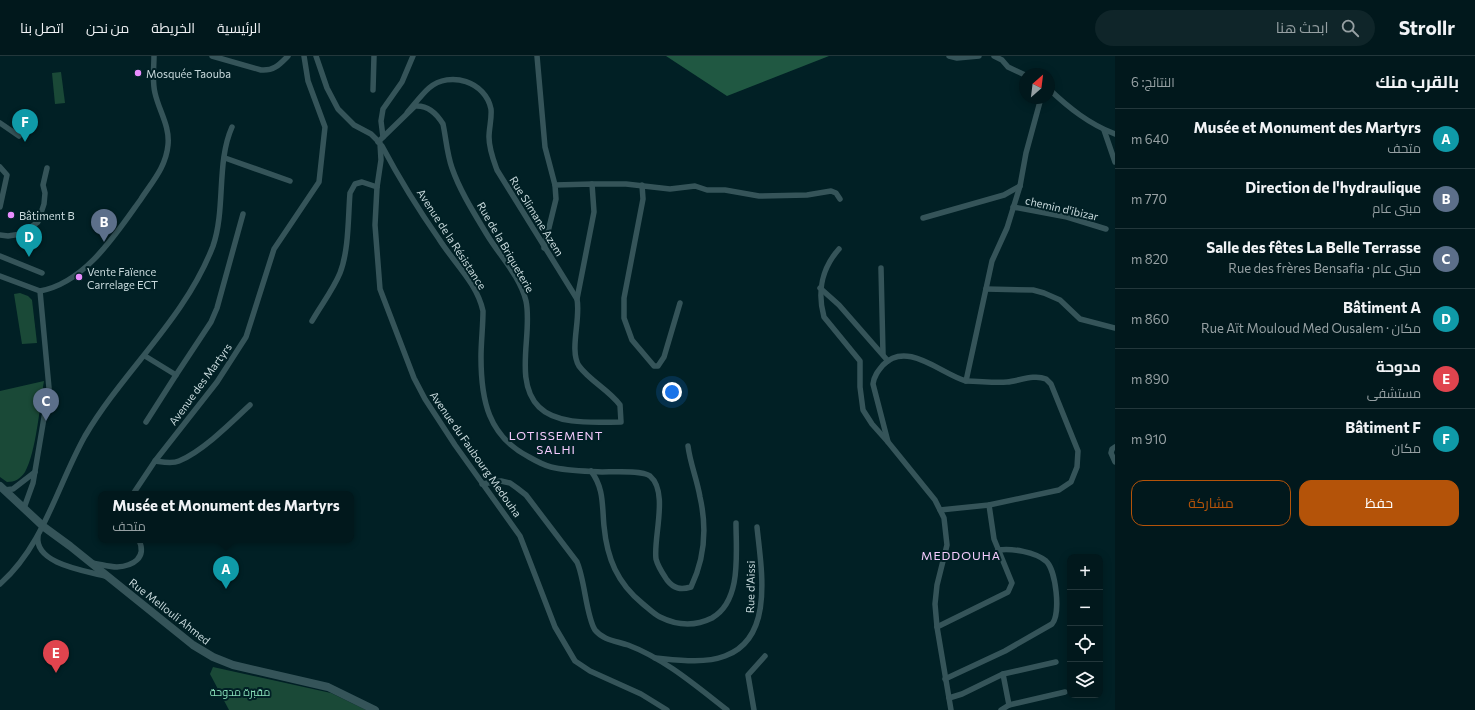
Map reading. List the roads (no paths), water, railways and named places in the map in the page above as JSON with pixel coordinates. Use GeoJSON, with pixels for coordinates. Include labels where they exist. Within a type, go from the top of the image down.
{"type":"FeatureCollection","features":[{"type":"Feature","properties":{"kind":"street"},"geometry":{"type":"LineString","coordinates":[[0,276],[40,291],[58,286],[81,270],[106,248],[161,171],[168,146],[168,134],[165,121],[154,92],[154,56]]}},
{"type":"Feature","properties":{"kind":"street"},"geometry":{"type":"LineString","coordinates":[[212,56],[261,70],[269,70],[275,69],[288,56]]}},
{"type":"Feature","properties":{"kind":"street","name":"Avenue des Martyrs"},"geometry":{"type":"LineString","coordinates":[[135,491],[155,461],[217,382],[246,337],[274,249],[319,182],[325,127],[308,81],[304,56]]}},
{"type":"Feature","properties":{"kind":"street"},"geometry":{"type":"LineString","coordinates":[[316,56],[327,88],[338,109],[354,125],[371,134],[379,142]]}},
{"type":"Feature","properties":{"kind":"street"},"geometry":{"type":"LineString","coordinates":[[374,56],[374,90]]}},
{"type":"Feature","properties":{"kind":"street"},"geometry":{"type":"LineString","coordinates":[[383,137],[381,121],[383,109],[402,82],[413,56]]}},
{"type":"Feature","properties":{"kind":"street"},"geometry":{"type":"LineString","coordinates":[[537,56],[545,147],[555,185],[556,199],[544,248]]}},
{"type":"Feature","properties":{"kind":"street"},"geometry":{"type":"LineString","coordinates":[[949,56],[957,58],[979,56]]}},
{"type":"Feature","properties":{"kind":"street"},"geometry":{"type":"LineString","coordinates":[[994,56],[1004,58],[1008,67],[1019,72]]}},
{"type":"Feature","properties":{"kind":"street","name":"Rue Slimane Azem"},"geometry":{"type":"LineString","coordinates":[[407,113],[429,88],[437,83],[456,80],[469,82],[482,90],[491,110],[489,137],[492,158],[507,187],[577,299],[579,315],[575,344],[576,360],[583,370],[618,402],[621,408],[621,422]]}},
{"type":"Feature","properties":{"kind":"street"},"geometry":{"type":"LineString","coordinates":[[1055,95],[1073,111],[1104,130],[1115,134]]}},
{"type":"Feature","properties":{"kind":"street"},"geometry":{"type":"LineString","coordinates":[[966,381],[992,261],[1007,228],[1020,186],[1026,153],[1039,104]]}},
{"type":"Feature","properties":{"kind":"street","name":"Rue de la Briqueterie"},"geometry":{"type":"LineString","coordinates":[[379,142],[415,106],[420,106],[434,112],[443,124],[452,167],[460,187],[522,291],[527,309],[525,366],[529,388],[536,404],[540,409],[572,422],[621,422]]}},
{"type":"Feature","properties":{"kind":"street"},"geometry":{"type":"LineString","coordinates":[[0,123],[19,136]]}},
{"type":"Feature","properties":{"kind":"street"},"geometry":{"type":"LineString","coordinates":[[0,584],[11,575],[44,527],[85,436],[113,395],[145,356],[187,298],[213,245],[221,201],[226,140],[232,127]]}},
{"type":"Feature","properties":{"kind":"street"},"geometry":{"type":"LineString","coordinates":[[1104,130],[1115,162]]}},
{"type":"Feature","properties":{"kind":"street","name":"Avenue du Faubourg Medouha"},"geometry":{"type":"LineString","coordinates":[[379,142],[381,160],[377,187],[375,225],[378,276],[384,304],[414,378],[425,399],[482,484],[520,536],[555,627],[575,661],[590,671],[641,694],[667,710]]}},
{"type":"Feature","properties":{"kind":"street","name":"Avenue de la Résistance"},"geometry":{"type":"LineString","coordinates":[[379,142],[419,210],[441,243],[465,274],[482,304],[484,311],[481,357],[482,373],[489,414],[497,432],[514,449],[541,464],[556,468],[643,474],[651,477],[658,492],[659,507],[656,559],[661,571],[671,586],[684,589],[691,587],[695,580],[704,543],[705,524],[688,446]]}},
{"type":"Feature","properties":{"kind":"street"},"geometry":{"type":"LineString","coordinates":[[224,158],[290,181]]}},
{"type":"Feature","properties":{"kind":"street"},"geometry":{"type":"LineString","coordinates":[[0,167],[7,175],[0,207]]}},
{"type":"Feature","properties":{"kind":"street"},"geometry":{"type":"LineString","coordinates":[[0,235],[8,236],[21,234],[38,222],[44,204],[44,192],[42,185],[46,168]]}},
{"type":"Feature","properties":{"kind":"street"},"geometry":{"type":"LineString","coordinates":[[312,321],[340,271],[346,240],[350,193],[355,184],[362,182],[377,187]]}},
{"type":"Feature","properties":{"kind":"street"},"geometry":{"type":"LineString","coordinates":[[577,299],[594,212],[592,184]]}},
{"type":"Feature","properties":{"kind":"street"},"geometry":{"type":"LineString","coordinates":[[555,185],[642,185],[670,189],[695,186],[707,190],[725,190],[759,196],[802,196],[836,192],[840,199]]}},
{"type":"Feature","properties":{"kind":"street"},"geometry":{"type":"LineString","coordinates":[[642,185],[643,199],[624,298],[624,318],[632,340],[654,366],[658,366],[664,357],[680,303]]}},
{"type":"Feature","properties":{"kind":"street"},"geometry":{"type":"LineString","coordinates":[[923,218],[1004,195],[1020,186]]}},
{"type":"Feature","properties":{"kind":"street","name":"chemin d'ibizar"},"geometry":{"type":"LineString","coordinates":[[1013,206],[1067,217],[1106,229]]}},
{"type":"Feature","properties":{"kind":"street"},"geometry":{"type":"LineString","coordinates":[[146,422],[211,322],[217,308],[242,214]]}},
{"type":"Feature","properties":{"kind":"street"},"geometry":{"type":"LineString","coordinates":[[839,249],[828,263],[820,288],[824,317],[860,361],[860,387],[863,410],[872,424],[935,500],[944,518],[947,545],[937,585],[935,604],[937,627],[951,710]]}},
{"type":"Feature","properties":{"kind":"street"},"geometry":{"type":"LineString","coordinates":[[0,256],[42,273]]}},
{"type":"Feature","properties":{"kind":"street"},"geometry":{"type":"LineString","coordinates":[[881,268],[883,354]]}},
{"type":"Feature","properties":{"kind":"street"},"geometry":{"type":"LineString","coordinates":[[820,288],[888,360]]}},
{"type":"Feature","properties":{"kind":"street"},"geometry":{"type":"LineString","coordinates":[[986,290],[1033,290],[1044,293],[1060,300],[1080,319],[1115,328]]}},
{"type":"Feature","properties":{"kind":"street"},"geometry":{"type":"LineString","coordinates":[[24,508],[35,472],[49,388],[40,291]]}},
{"type":"Feature","properties":{"kind":"street"},"geometry":{"type":"LineString","coordinates":[[145,356],[176,375]]}},
{"type":"Feature","properties":{"kind":"street"},"geometry":{"type":"LineString","coordinates":[[888,442],[873,384],[874,377],[888,360],[900,356],[907,356],[966,381],[980,383],[1008,382],[1033,378],[1046,379],[1051,384],[1078,451],[1077,467],[1074,478],[1065,487],[989,505],[940,510]]}},
{"type":"Feature","properties":{"kind":"street"},"geometry":{"type":"LineString","coordinates":[[155,461],[166,462],[180,460],[195,452],[230,424],[250,405]]}},
{"type":"Feature","properties":{"kind":"street"},"geometry":{"type":"LineString","coordinates":[[1115,446],[1111,453],[1115,462]]}},
{"type":"Feature","properties":{"kind":"street"},"geometry":{"type":"LineString","coordinates":[[591,471],[600,485],[606,546],[615,573],[632,596],[657,615],[673,623],[688,624],[707,620],[723,610],[733,586],[736,523]]}},
{"type":"Feature","properties":{"kind":"street"},"geometry":{"type":"LineString","coordinates":[[2,488],[13,489],[35,472]]}},
{"type":"Feature","properties":{"kind":"street"},"geometry":{"type":"LineString","coordinates":[[482,484],[494,481],[510,483],[526,495],[577,562],[595,629],[607,639],[628,645],[668,666],[727,710]]}},
{"type":"Feature","properties":{"kind":"street","name":"Rue Mellouli Ahmed"},"geometry":{"type":"LineString","coordinates":[[2,488],[44,527],[108,576],[193,645],[213,657],[233,665],[328,687],[376,710]]}},
{"type":"Feature","properties":{"kind":"street"},"geometry":{"type":"LineString","coordinates":[[937,627],[1008,592],[1012,583],[998,550],[992,529],[989,505]]}},
{"type":"Feature","properties":{"kind":"street","name":"Rue d'Aissi"},"geometry":{"type":"LineString","coordinates":[[653,658],[688,661],[719,658],[737,651],[751,637],[760,617],[762,570],[757,527]]}},
{"type":"Feature","properties":{"kind":"street"},"geometry":{"type":"LineString","coordinates":[[38,535],[40,546],[48,557],[55,562],[108,576]]}},
{"type":"Feature","properties":{"kind":"street"},"geometry":{"type":"LineString","coordinates":[[91,563],[116,567],[134,562],[142,554],[143,548],[140,543]]}},
{"type":"Feature","properties":{"kind":"street"},"geometry":{"type":"LineString","coordinates":[[945,679],[1005,651],[1052,624],[1056,619],[1056,592],[1050,568],[1046,562],[1035,555],[1010,549],[998,550]]}},
{"type":"Feature","properties":{"kind":"street"},"geometry":{"type":"LineString","coordinates":[[754,710],[748,675],[765,656]]}},
{"type":"Feature","properties":{"kind":"street"},"geometry":{"type":"LineString","coordinates":[[949,698],[962,694],[1003,674],[1056,662]]}},
{"type":"Feature","properties":{"kind":"street"},"geometry":{"type":"LineString","coordinates":[[1003,674],[1009,705]]}},
{"type":"Feature","properties":{"kind":"street"},"geometry":{"type":"LineString","coordinates":[[1001,710],[1009,705],[1064,692]]}},
{"type":"Feature","properties":{"kind":"place","name":"Mosquée Taouba"},"geometry":{"type":"Point","coordinates":[138,73]}},
{"type":"Feature","properties":{"kind":"place","name":"Bâtiment F"},"geometry":{"type":"Point","coordinates":[25,142]}},
{"type":"Feature","properties":{"kind":"place","name":"Bâtiment B"},"geometry":{"type":"Point","coordinates":[11,215]}},
{"type":"Feature","properties":{"kind":"place","name":"Direction de l'hydraulique"},"geometry":{"type":"Point","coordinates":[104,242]}},
{"type":"Feature","properties":{"kind":"place","name":"Bâtiment A"},"geometry":{"type":"Point","coordinates":[29,257]}},
{"type":"Feature","properties":{"kind":"place","name":"Vente Faïence Carrelage ECT"},"geometry":{"type":"Point","coordinates":[79,277]}},
{"type":"Feature","properties":{"kind":"place","name":"Salle des fêtes La Belle Terrasse"},"geometry":{"type":"Point","coordinates":[46,421]}},
{"type":"Feature","properties":{"kind":"place","name":"Musée et Monument des Martyrs"},"geometry":{"type":"Point","coordinates":[226,589]}},
{"type":"Feature","properties":{"kind":"place","name":"مدوحة"},"geometry":{"type":"Point","coordinates":[56,673]}},
{"type":"Feature","properties":{"kind":"district","name":"LOTISSEMENT SALHI"},"geometry":{"type":"Point","coordinates":[556,442]}},
{"type":"Feature","properties":{"kind":"district","name":"MEDDOUHA"},"geometry":{"type":"Point","coordinates":[961,555]}},
{"type":"Feature","properties":{"kind":"park label","name":"مقبرة مدوحة"},"geometry":{"type":"Point","coordinates":[240,691]}}]}
